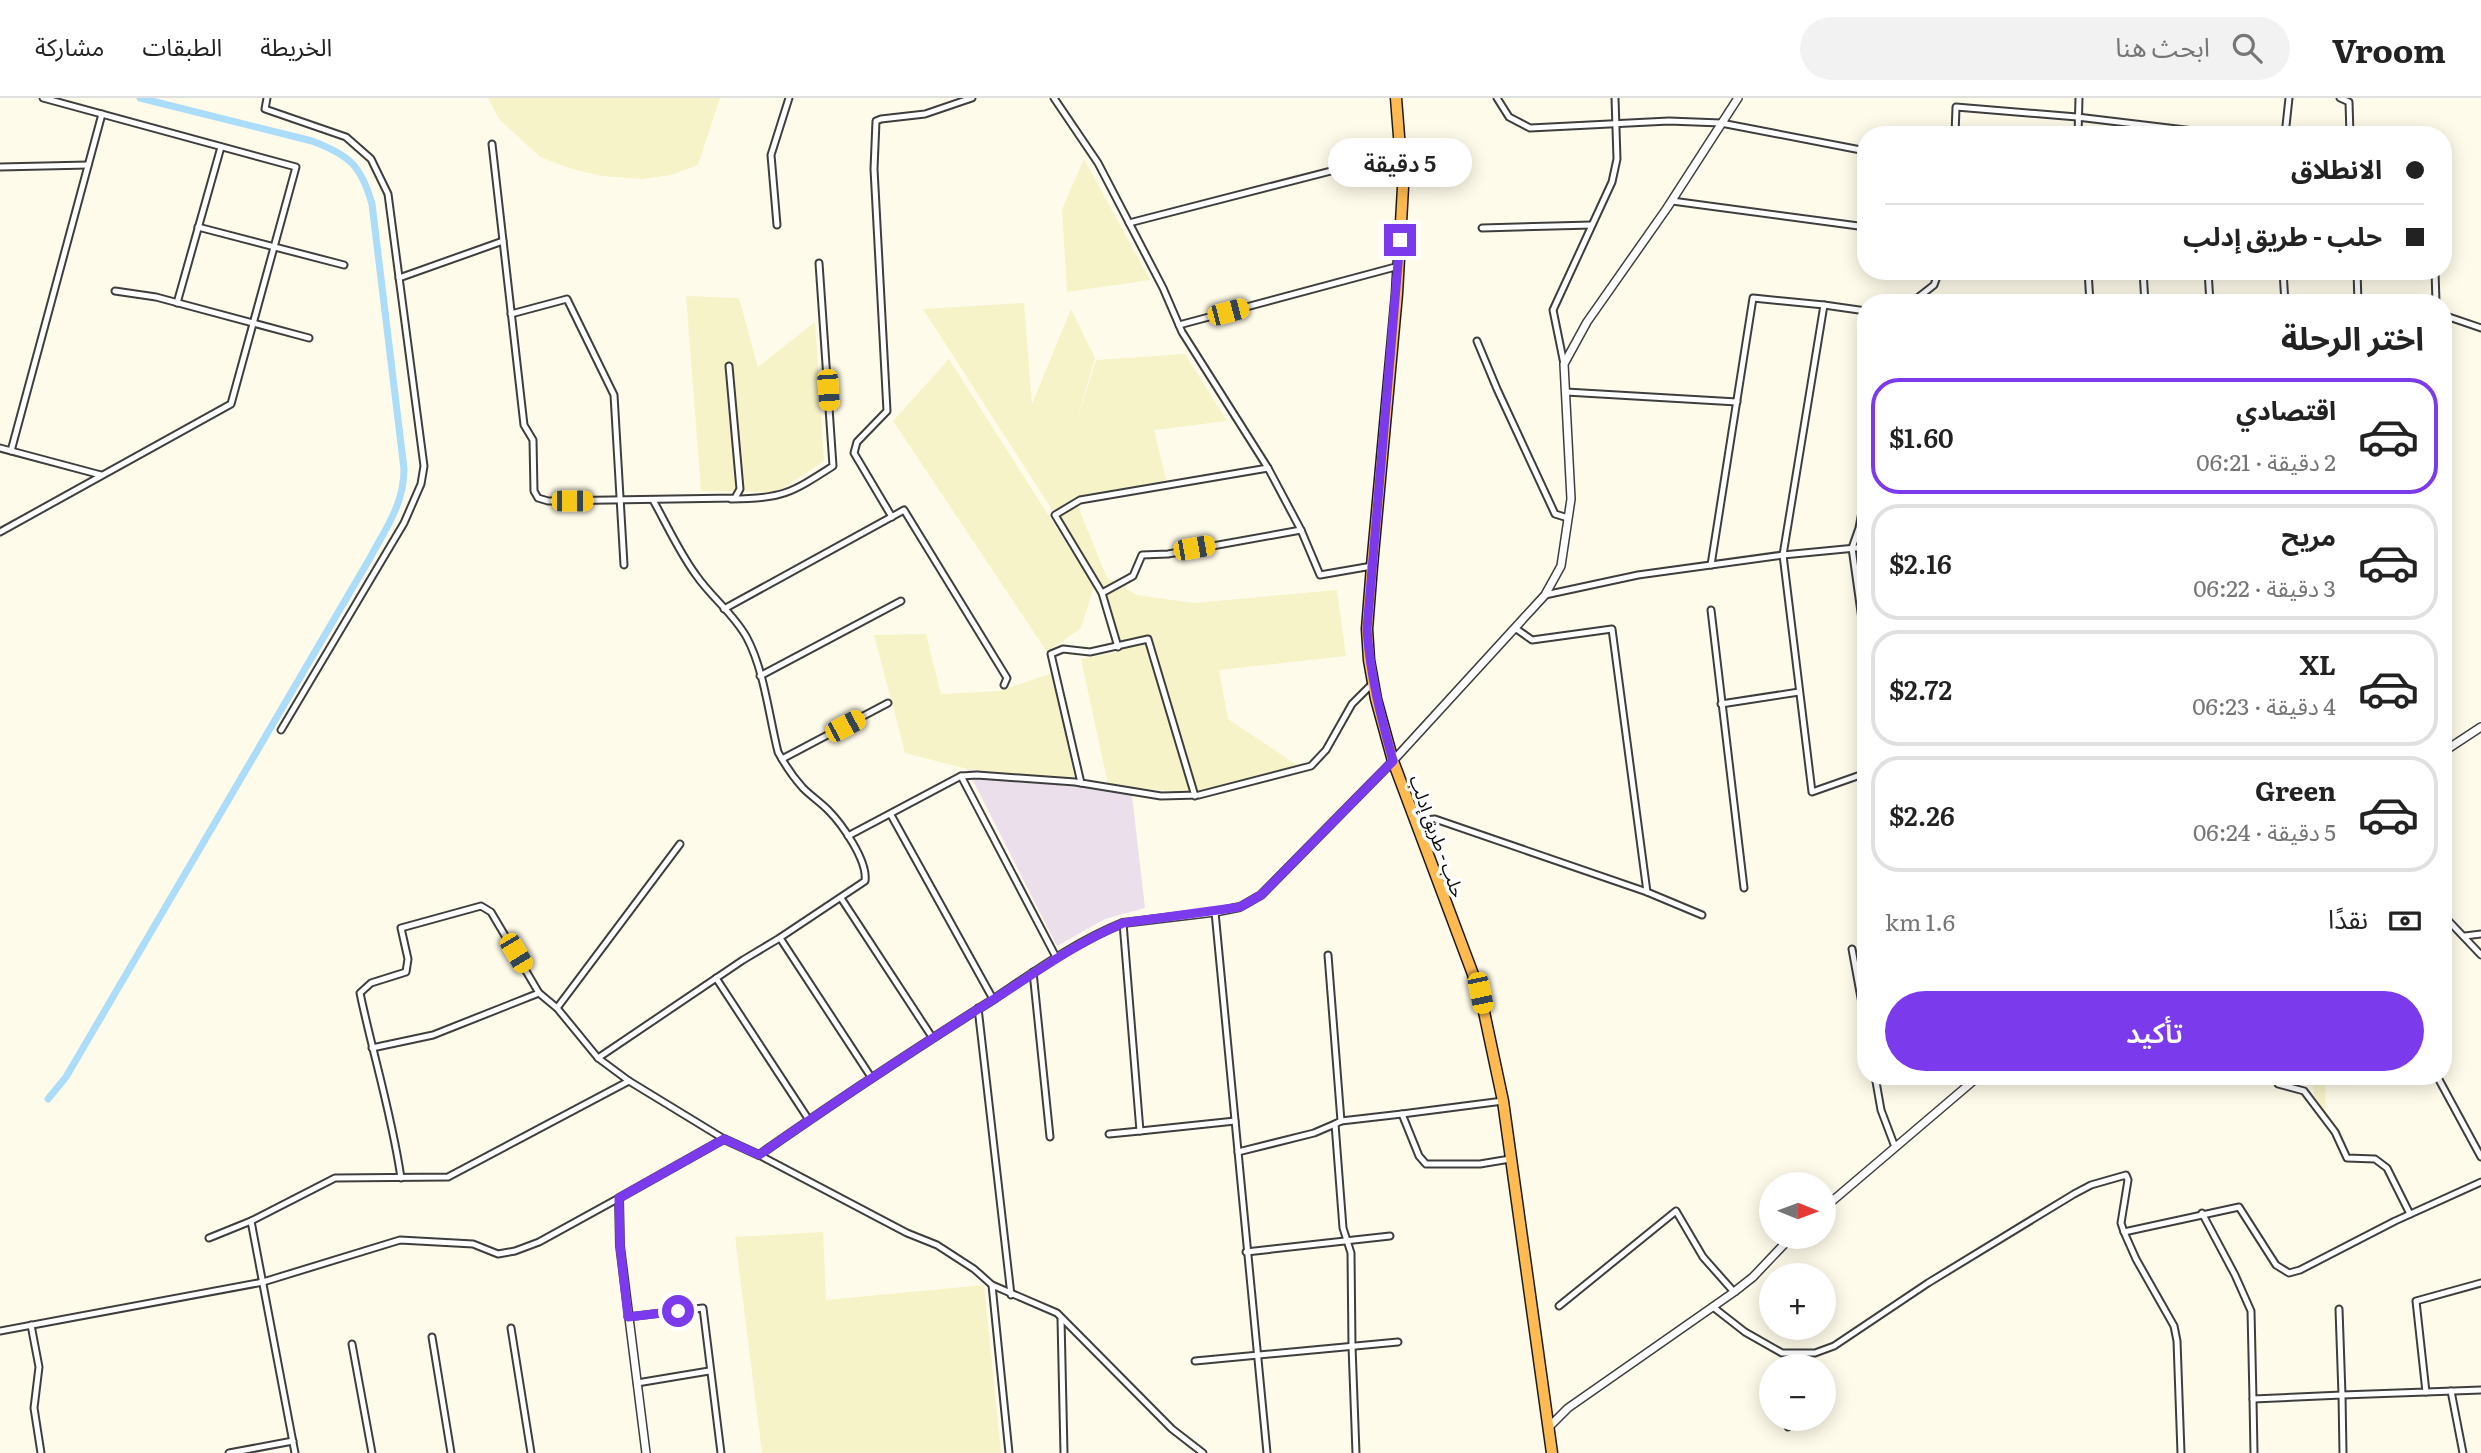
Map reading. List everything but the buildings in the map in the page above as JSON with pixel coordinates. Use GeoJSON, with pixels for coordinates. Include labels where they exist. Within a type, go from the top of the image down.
{"type":"FeatureCollection","features":[{"type":"Feature","properties":{"kind":"highway","name":"حلب - طريق إدلب"},"geometry":{"type":"LineString","coordinates":[[1396,98],[1403,187],[1399,266],[1367,629],[1373,683],[1393,761],[1480,993],[1503,1101],[1552,1453]]}},
{"type":"Feature","properties":{"kind":"street"},"geometry":{"type":"LineString","coordinates":[[0,532],[231,404],[296,167],[43,98]]}},
{"type":"Feature","properties":{"kind":"street"},"geometry":{"type":"LineString","coordinates":[[267,98],[265,109],[346,137],[372,159],[388,194],[424,466],[421,484],[404,523],[281,730]]}},
{"type":"Feature","properties":{"kind":"street"},"geometry":{"type":"LineString","coordinates":[[777,225],[771,155],[789,98]]}},
{"type":"Feature","properties":{"kind":"street"},"geometry":{"type":"LineString","coordinates":[[892,517],[854,453],[857,442],[887,411],[874,169],[876,121],[881,118],[925,114],[972,98]]}},
{"type":"Feature","properties":{"kind":"street"},"geometry":{"type":"LineString","coordinates":[[1054,98],[1098,163],[1163,288],[1179,325],[1268,468],[1301,530],[1320,575],[1371,566]]}},
{"type":"Feature","properties":{"kind":"street"},"geometry":{"type":"LineString","coordinates":[[1497,98],[1508,117],[1530,128],[1669,121],[1721,124],[1857,149]]}},
{"type":"Feature","properties":{"kind":"street"},"geometry":{"type":"LineString","coordinates":[[759,1155],[871,1077],[1056,957],[1123,923],[1240,907],[1261,895],[1393,761],[1545,595],[1561,566],[1571,499],[1564,364],[1553,310],[1612,182],[1617,159],[1615,98]]}},
{"type":"Feature","properties":{"kind":"street"},"geometry":{"type":"LineString","coordinates":[[1564,364],[1587,322],[1672,201],[1738,98]]}},
{"type":"Feature","properties":{"kind":"street"},"geometry":{"type":"LineString","coordinates":[[2078,126],[2079,98]]}},
{"type":"Feature","properties":{"kind":"street"},"geometry":{"type":"LineString","coordinates":[[2286,126],[2289,98]]}},
{"type":"Feature","properties":{"kind":"street"},"geometry":{"type":"LineString","coordinates":[[2340,98],[2348,102],[2349,126]]}},
{"type":"Feature","properties":{"kind":"street"},"geometry":{"type":"LineString","coordinates":[[1955,126],[1956,107],[2152,126]]}},
{"type":"Feature","properties":{"kind":"street"},"geometry":{"type":"LineString","coordinates":[[11,451],[102,114]]}},
{"type":"Feature","properties":{"kind":"street"},"geometry":{"type":"LineString","coordinates":[[492,144],[524,425],[533,440],[534,491],[538,498],[548,501],[620,501],[780,496],[797,489],[833,466],[818,263]]}},
{"type":"Feature","properties":{"kind":"street"},"geometry":{"type":"LineString","coordinates":[[177,303],[221,146]]}},
{"type":"Feature","properties":{"kind":"street"},"geometry":{"type":"LineString","coordinates":[[1129,223],[1401,153]]}},
{"type":"Feature","properties":{"kind":"street"},"geometry":{"type":"LineString","coordinates":[[0,167],[88,165]]}},
{"type":"Feature","properties":{"kind":"street"},"geometry":{"type":"LineString","coordinates":[[1672,201],[1857,226]]}},
{"type":"Feature","properties":{"kind":"street"},"geometry":{"type":"LineString","coordinates":[[1482,228],[1592,225]]}},
{"type":"Feature","properties":{"kind":"street"},"geometry":{"type":"LineString","coordinates":[[198,227],[344,265]]}},
{"type":"Feature","properties":{"kind":"street"},"geometry":{"type":"LineString","coordinates":[[399,278],[503,241]]}},
{"type":"Feature","properties":{"kind":"street"},"geometry":{"type":"LineString","coordinates":[[1179,325],[1399,266]]}},
{"type":"Feature","properties":{"kind":"street"},"geometry":{"type":"LineString","coordinates":[[1922,294],[1934,285],[1936,280]]}},
{"type":"Feature","properties":{"kind":"street"},"geometry":{"type":"LineString","coordinates":[[115,292],[156,297],[309,338]]}},
{"type":"Feature","properties":{"kind":"street"},"geometry":{"type":"LineString","coordinates":[[1711,565],[1754,298],[1857,310]]}},
{"type":"Feature","properties":{"kind":"street"},"geometry":{"type":"LineString","coordinates":[[511,314],[567,299],[614,395],[624,565]]}},
{"type":"Feature","properties":{"kind":"street"},"geometry":{"type":"LineString","coordinates":[[1824,305],[1783,555],[1812,792],[1857,776]]}},
{"type":"Feature","properties":{"kind":"street"},"geometry":{"type":"LineString","coordinates":[[2452,318],[2481,328]]}},
{"type":"Feature","properties":{"kind":"street"},"geometry":{"type":"LineString","coordinates":[[1477,341],[1555,514],[1569,517]]}},
{"type":"Feature","properties":{"kind":"street"},"geometry":{"type":"LineString","coordinates":[[725,499],[734,498],[740,489],[729,366]]}},
{"type":"Feature","properties":{"kind":"street"},"geometry":{"type":"LineString","coordinates":[[1566,392],[1737,402]]}},
{"type":"Feature","properties":{"kind":"street"},"geometry":{"type":"LineString","coordinates":[[0,448],[101,475]]}},
{"type":"Feature","properties":{"kind":"street"},"geometry":{"type":"LineString","coordinates":[[1118,647],[1102,593],[1055,515],[1080,500],[1268,468]]}},
{"type":"Feature","properties":{"kind":"street"},"geometry":{"type":"LineString","coordinates":[[598,1058],[841,898],[865,881],[867,872],[848,836],[829,811],[804,788],[782,759],[760,676],[747,639],[737,622],[695,574],[653,500]]}},
{"type":"Feature","properties":{"kind":"street"},"geometry":{"type":"LineString","coordinates":[[724,610],[904,510],[1007,678],[1004,685]]}},
{"type":"Feature","properties":{"kind":"street"},"geometry":{"type":"LineString","coordinates":[[1102,593],[1133,576],[1142,555],[1168,554],[1301,530]]}},
{"type":"Feature","properties":{"kind":"street"},"geometry":{"type":"LineString","coordinates":[[1857,534],[1852,548],[1857,584]]}},
{"type":"Feature","properties":{"kind":"street"},"geometry":{"type":"LineString","coordinates":[[1545,595],[1638,575],[1857,548]]}},
{"type":"Feature","properties":{"kind":"street"},"geometry":{"type":"LineString","coordinates":[[760,676],[901,601]]}},
{"type":"Feature","properties":{"kind":"street"},"geometry":{"type":"LineString","coordinates":[[1711,610],[1744,888]]}},
{"type":"Feature","properties":{"kind":"street"},"geometry":{"type":"LineString","coordinates":[[1515,628],[1532,640],[1612,629],[1647,892]]}},
{"type":"Feature","properties":{"kind":"street"},"geometry":{"type":"LineString","coordinates":[[1081,783],[1051,654],[1063,649],[1090,652],[1148,639],[1195,796]]}},
{"type":"Feature","properties":{"kind":"street"},"geometry":{"type":"LineString","coordinates":[[848,836],[961,776],[1081,783],[1161,796],[1195,796],[1311,766],[1326,750],[1352,704],[1373,683]]}},
{"type":"Feature","properties":{"kind":"street"},"geometry":{"type":"LineString","coordinates":[[1721,704],[1799,692]]}},
{"type":"Feature","properties":{"kind":"street"},"geometry":{"type":"LineString","coordinates":[[782,759],[888,703]]}},
{"type":"Feature","properties":{"kind":"street"},"geometry":{"type":"LineString","coordinates":[[2452,746],[2481,727]]}},
{"type":"Feature","properties":{"kind":"street"},"geometry":{"type":"LineString","coordinates":[[961,776],[1056,957]]}},
{"type":"Feature","properties":{"kind":"street"},"geometry":{"type":"LineString","coordinates":[[891,814],[993,999]]}},
{"type":"Feature","properties":{"kind":"street"},"geometry":{"type":"LineString","coordinates":[[1415,821],[1434,819],[1647,892],[1702,915]]}},
{"type":"Feature","properties":{"kind":"street"},"geometry":{"type":"LineString","coordinates":[[557,1008],[680,844]]}},
{"type":"Feature","properties":{"kind":"street"},"geometry":{"type":"LineString","coordinates":[[841,898],[932,1037]]}},
{"type":"Feature","properties":{"kind":"street"},"geometry":{"type":"LineString","coordinates":[[401,1178],[394,1132],[360,993],[371,983],[406,972],[408,960],[401,928],[481,906],[491,912],[539,993],[557,1008],[598,1058],[629,1081],[724,1139],[907,1233],[937,1245],[974,1269],[992,1285],[1057,1313],[1172,1429],[1203,1453]]}},
{"type":"Feature","properties":{"kind":"street"},"geometry":{"type":"LineString","coordinates":[[1215,912],[1267,1453]]}},
{"type":"Feature","properties":{"kind":"street"},"geometry":{"type":"LineString","coordinates":[[1123,923],[1140,1131]]}},
{"type":"Feature","properties":{"kind":"street"},"geometry":{"type":"LineString","coordinates":[[2452,924],[2481,955]]}},
{"type":"Feature","properties":{"kind":"street"},"geometry":{"type":"LineString","coordinates":[[2465,936],[2481,934]]}},
{"type":"Feature","properties":{"kind":"street"},"geometry":{"type":"LineString","coordinates":[[780,938],[871,1077]]}},
{"type":"Feature","properties":{"kind":"street"},"geometry":{"type":"LineString","coordinates":[[1852,949],[1857,976]]}},
{"type":"Feature","properties":{"kind":"street"},"geometry":{"type":"LineString","coordinates":[[1328,955],[1343,1228],[1351,1253],[1356,1453]]}},
{"type":"Feature","properties":{"kind":"street"},"geometry":{"type":"LineString","coordinates":[[1033,972],[1050,1137]]}},
{"type":"Feature","properties":{"kind":"street"},"geometry":{"type":"LineString","coordinates":[[716,978],[809,1120]]}},
{"type":"Feature","properties":{"kind":"street"},"geometry":{"type":"LineString","coordinates":[[372,1048],[433,1035],[539,993]]}},
{"type":"Feature","properties":{"kind":"street"},"geometry":{"type":"LineString","coordinates":[[978,1008],[1011,1294]]}},
{"type":"Feature","properties":{"kind":"street"},"geometry":{"type":"LineString","coordinates":[[209,1238],[251,1221],[335,1178],[448,1177],[629,1081]]}},
{"type":"Feature","properties":{"kind":"street"},"geometry":{"type":"LineString","coordinates":[[1877,1085],[1881,1110],[1895,1147]]}},
{"type":"Feature","properties":{"kind":"street"},"geometry":{"type":"LineString","coordinates":[[1836,1198],[1968,1085]]}},
{"type":"Feature","properties":{"kind":"street"},"geometry":{"type":"LineString","coordinates":[[2282,1085],[2304,1091],[2335,1132],[2347,1157],[2375,1159],[2387,1168],[2410,1214]]}},
{"type":"Feature","properties":{"kind":"street"},"geometry":{"type":"LineString","coordinates":[[2442,1085],[2481,1157]]}},
{"type":"Feature","properties":{"kind":"street"},"geometry":{"type":"LineString","coordinates":[[1238,1152],[1314,1133],[1338,1122],[1503,1101]]}},
{"type":"Feature","properties":{"kind":"street"},"geometry":{"type":"LineString","coordinates":[[1402,1114],[1419,1156],[1426,1164],[1480,1164],[1510,1159]]}},
{"type":"Feature","properties":{"kind":"street"},"geometry":{"type":"LineString","coordinates":[[1109,1134],[1235,1121]]}},
{"type":"Feature","properties":{"kind":"street"},"geometry":{"type":"LineString","coordinates":[[0,1331],[263,1282],[400,1240],[473,1244],[498,1254],[515,1251],[539,1242],[724,1139]]}},
{"type":"Feature","properties":{"kind":"street"},"geometry":{"type":"LineString","coordinates":[[1713,1307],[1745,1332],[1783,1353],[1815,1353],[1834,1346],[1928,1283],[2074,1194],[2091,1185],[2126,1175],[2128,1180],[2121,1223],[2136,1259],[2174,1326],[2177,1341],[2181,1453]]}},
{"type":"Feature","properties":{"kind":"street"},"geometry":{"type":"LineString","coordinates":[[2124,1232],[2239,1206],[2276,1265],[2289,1273],[2481,1182]]}},
{"type":"Feature","properties":{"kind":"street"},"geometry":{"type":"LineString","coordinates":[[619,1198],[620,1246],[646,1453]]}},
{"type":"Feature","properties":{"kind":"street"},"geometry":{"type":"LineString","coordinates":[[1559,1306],[1676,1211],[1703,1257],[1734,1292]]}},
{"type":"Feature","properties":{"kind":"street"},"geometry":{"type":"LineString","coordinates":[[2202,1213],[2251,1311],[2254,1453]]}},
{"type":"Feature","properties":{"kind":"street"},"geometry":{"type":"LineString","coordinates":[[251,1221],[295,1453]]}},
{"type":"Feature","properties":{"kind":"street"},"geometry":{"type":"LineString","coordinates":[[1247,1252],[1390,1236]]}},
{"type":"Feature","properties":{"kind":"street"},"geometry":{"type":"LineString","coordinates":[[1548,1428],[1568,1408],[1734,1292],[1779,1250]]}},
{"type":"Feature","properties":{"kind":"street"},"geometry":{"type":"LineString","coordinates":[[2426,1392],[2416,1301],[2481,1283]]}},
{"type":"Feature","properties":{"kind":"street"},"geometry":{"type":"LineString","coordinates":[[992,1285],[1009,1453]]}},
{"type":"Feature","properties":{"kind":"street"},"geometry":{"type":"LineString","coordinates":[[628,1317],[703,1308],[721,1453]]}},
{"type":"Feature","properties":{"kind":"street"},"geometry":{"type":"LineString","coordinates":[[2339,1309],[2343,1453]]}},
{"type":"Feature","properties":{"kind":"street"},"geometry":{"type":"LineString","coordinates":[[1061,1319],[1064,1453]]}},
{"type":"Feature","properties":{"kind":"street"},"geometry":{"type":"LineString","coordinates":[[31,1325],[39,1367],[34,1408],[41,1453]]}},
{"type":"Feature","properties":{"kind":"street"},"geometry":{"type":"LineString","coordinates":[[511,1328],[531,1453]]}},
{"type":"Feature","properties":{"kind":"street"},"geometry":{"type":"LineString","coordinates":[[432,1337],[451,1453]]}},
{"type":"Feature","properties":{"kind":"street"},"geometry":{"type":"LineString","coordinates":[[1195,1361],[1398,1342]]}},
{"type":"Feature","properties":{"kind":"street"},"geometry":{"type":"LineString","coordinates":[[352,1344],[372,1453]]}},
{"type":"Feature","properties":{"kind":"street"},"geometry":{"type":"LineString","coordinates":[[637,1383],[709,1371]]}},
{"type":"Feature","properties":{"kind":"street"},"geometry":{"type":"LineString","coordinates":[[2253,1399],[2481,1390]]}},
{"type":"Feature","properties":{"kind":"street"},"geometry":{"type":"LineString","coordinates":[[2451,1391],[2463,1453]]}},
{"type":"Feature","properties":{"kind":"street"},"geometry":{"type":"LineString","coordinates":[[229,1453],[293,1441]]}},
{"type":"Feature","properties":{"kind":"shaded area"},"geometry":{"type":"Polygon","coordinates":[[[488,98],[720,98],[698,165],[671,175],[642,179],[602,176],[540,157],[499,119],[488,98]]]}},
{"type":"Feature","properties":{"kind":"shaded area"},"geometry":{"type":"Polygon","coordinates":[[[1084,159],[1150,280],[1067,292],[1062,209],[1084,159]]]}},
{"type":"Feature","properties":{"kind":"shaded area"},"geometry":{"type":"Polygon","coordinates":[[[686,296],[739,298],[758,367],[815,322],[824,461],[777,492],[701,491],[686,296]]]}},
{"type":"Feature","properties":{"kind":"shaded area"},"geometry":{"type":"Polygon","coordinates":[[[1024,303],[1032,404],[1071,309],[1095,358],[1075,427],[1096,360],[1185,354],[1227,421],[1154,430],[1168,487],[1078,505],[1063,469],[1107,578],[1137,595],[1194,603],[1337,590],[1346,656],[1219,670],[1228,719],[1303,769],[1193,793],[1108,785],[1081,659],[1122,651],[1101,586],[923,309],[1024,303]]]}},
{"type":"Feature","properties":{"kind":"shaded area"},"geometry":{"type":"Polygon","coordinates":[[[949,359],[1094,587],[1081,628],[1047,652],[893,421],[949,359]]]}},
{"type":"Feature","properties":{"kind":"shaded area"},"geometry":{"type":"Polygon","coordinates":[[[926,634],[941,694],[999,691],[1052,673],[1075,780],[967,769],[905,753],[874,635],[926,634]]]}},
{"type":"Feature","properties":{"kind":"shaded area"},"geometry":{"type":"Polygon","coordinates":[[[967,769],[1131,787],[1145,908],[1105,919],[1057,946],[967,769]]]}},
{"type":"Feature","properties":{"kind":"shaded area"},"geometry":{"type":"Polygon","coordinates":[[[2313,1085],[2326,1085],[2325,1114],[2314,1094],[2313,1085]]]}},
{"type":"Feature","properties":{"kind":"shaded area"},"geometry":{"type":"Polygon","coordinates":[[[823,1232],[826,1300],[984,1285],[1001,1453],[762,1453],[735,1237],[823,1232]]]}},
{"type":"Feature","properties":{"kind":"waterway"},"geometry":{"type":"LineString","coordinates":[[48,1099],[66,1077],[370,558],[393,515],[403,482],[404,469],[372,204],[358,171],[335,151],[312,141],[140,98]]}},
{"type":"Feature","properties":{"kind":"route"},"geometry":{"type":"LineString","coordinates":[[678,1311],[628,1317],[620,1246],[619,1198],[724,1139],[759,1155],[871,1077],[1057,956],[1105,930],[1123,923],[1240,907],[1261,895],[1393,761],[1376,699],[1367,629],[1400,240]]}}]}
